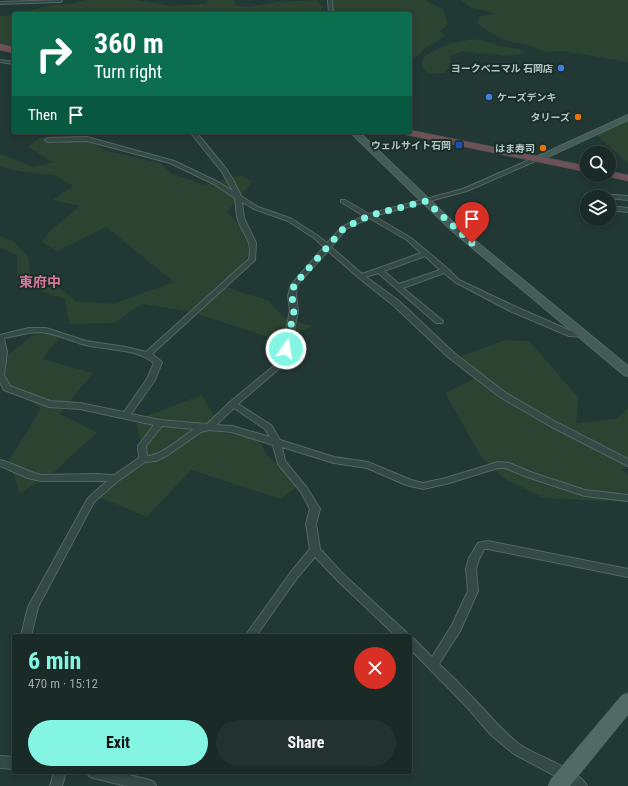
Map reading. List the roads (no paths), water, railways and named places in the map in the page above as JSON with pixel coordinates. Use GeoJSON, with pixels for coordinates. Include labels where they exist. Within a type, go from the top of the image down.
{"type":"FeatureCollection","features":[{"type":"Feature","properties":{"kind":"highway"},"geometry":{"type":"LineString","coordinates":[[0,47],[12,50]]}},
{"type":"Feature","properties":{"kind":"highway"},"geometry":{"type":"LineString","coordinates":[[412,133],[580,167]]}},
{"type":"Feature","properties":{"kind":"highway"},"geometry":{"type":"LineString","coordinates":[[616,175],[628,178]]}},
{"type":"Feature","properties":{"kind":"main road"},"geometry":{"type":"LineString","coordinates":[[569,783],[628,701]]}},
{"type":"Feature","properties":{"kind":"street"},"geometry":{"type":"LineString","coordinates":[[330,0],[331,12]]}},
{"type":"Feature","properties":{"kind":"street"},"geometry":{"type":"LineString","coordinates":[[0,3],[60,1]]}},
{"type":"Feature","properties":{"kind":"street"},"geometry":{"type":"LineString","coordinates":[[0,60],[12,63]]}},
{"type":"Feature","properties":{"kind":"street"},"geometry":{"type":"LineString","coordinates":[[26,634],[33,608],[91,500],[115,479],[143,459],[153,459],[165,453],[198,430],[209,427],[233,404],[278,366],[286,349],[293,317],[294,311],[292,296],[294,285],[344,228],[371,215],[465,190],[628,117]]}},
{"type":"Feature","properties":{"kind":"street"},"geometry":{"type":"LineString","coordinates":[[147,355],[252,260],[255,248],[254,241],[241,219],[238,196],[226,172],[195,134]]}},
{"type":"Feature","properties":{"kind":"street"},"geometry":{"type":"LineString","coordinates":[[356,134],[453,227],[628,372]]}},
{"type":"Feature","properties":{"kind":"street"},"geometry":{"type":"LineString","coordinates":[[48,140],[87,139],[154,157],[184,167],[263,211],[281,216],[298,224],[396,303],[451,355],[503,395],[553,424],[628,463]]}},
{"type":"Feature","properties":{"kind":"street"},"geometry":{"type":"LineString","coordinates":[[616,197],[628,198]]}},
{"type":"Feature","properties":{"kind":"street"},"geometry":{"type":"LineString","coordinates":[[343,201],[371,215],[409,238],[425,254],[458,281],[513,309],[572,334],[585,335]]}},
{"type":"Feature","properties":{"kind":"street"},"geometry":{"type":"LineString","coordinates":[[616,209],[628,210]]}},
{"type":"Feature","properties":{"kind":"street"},"geometry":{"type":"LineString","coordinates":[[361,276],[425,254]]}},
{"type":"Feature","properties":{"kind":"street"},"geometry":{"type":"LineString","coordinates":[[378,270],[438,322]]}},
{"type":"Feature","properties":{"kind":"street"},"geometry":{"type":"LineString","coordinates":[[398,287],[446,270]]}},
{"type":"Feature","properties":{"kind":"street"},"geometry":{"type":"LineString","coordinates":[[126,415],[151,380],[158,362],[147,355],[90,344],[45,330],[22,331],[0,337],[3,352],[0,375],[7,388],[49,404],[80,406],[160,423],[232,429],[334,460],[368,465],[410,483],[423,486],[446,481],[498,465],[506,465],[530,475],[585,493],[628,498]]}},
{"type":"Feature","properties":{"kind":"street"},"geometry":{"type":"LineString","coordinates":[[233,404],[268,427],[277,442],[281,462],[304,490],[315,509],[311,524],[315,550],[340,577],[401,634]]}},
{"type":"Feature","properties":{"kind":"street"},"geometry":{"type":"LineString","coordinates":[[143,459],[142,446],[160,423]]}},
{"type":"Feature","properties":{"kind":"street"},"geometry":{"type":"LineString","coordinates":[[0,463],[39,478],[100,476],[115,479]]}},
{"type":"Feature","properties":{"kind":"street"},"geometry":{"type":"LineString","coordinates":[[433,664],[456,628],[473,591],[471,569],[474,558],[481,546],[488,545],[628,573]]}},
{"type":"Feature","properties":{"kind":"street"},"geometry":{"type":"LineString","coordinates":[[251,634],[294,575],[315,550]]}},
{"type":"Feature","properties":{"kind":"street"},"geometry":{"type":"LineString","coordinates":[[412,644],[501,736],[518,750],[569,783]]}},
{"type":"Feature","properties":{"kind":"street"},"geometry":{"type":"LineString","coordinates":[[0,762],[12,763]]}},
{"type":"Feature","properties":{"kind":"street"},"geometry":{"type":"LineString","coordinates":[[56,786],[59,774]]}},
{"type":"Feature","properties":{"kind":"street"},"geometry":{"type":"LineString","coordinates":[[101,774],[150,786]]}},
{"type":"Feature","properties":{"kind":"place","name":"ヨークベニマル 石岡店"},"geometry":{"type":"Point","coordinates":[561,68]}},
{"type":"Feature","properties":{"kind":"place","name":"ケーズデンキ"},"geometry":{"type":"Point","coordinates":[489,97]}},
{"type":"Feature","properties":{"kind":"place","name":"タリーズ"},"geometry":{"type":"Point","coordinates":[578,117]}},
{"type":"Feature","properties":{"kind":"place","name":"ウェルサイト石岡"},"geometry":{"type":"Point","coordinates":[459,145]}},
{"type":"Feature","properties":{"kind":"place","name":"はま寿司"},"geometry":{"type":"Point","coordinates":[543,148]}},
{"type":"Feature","properties":{"kind":"district","name":"東府中"},"geometry":{"type":"Point","coordinates":[40,282]}}]}
